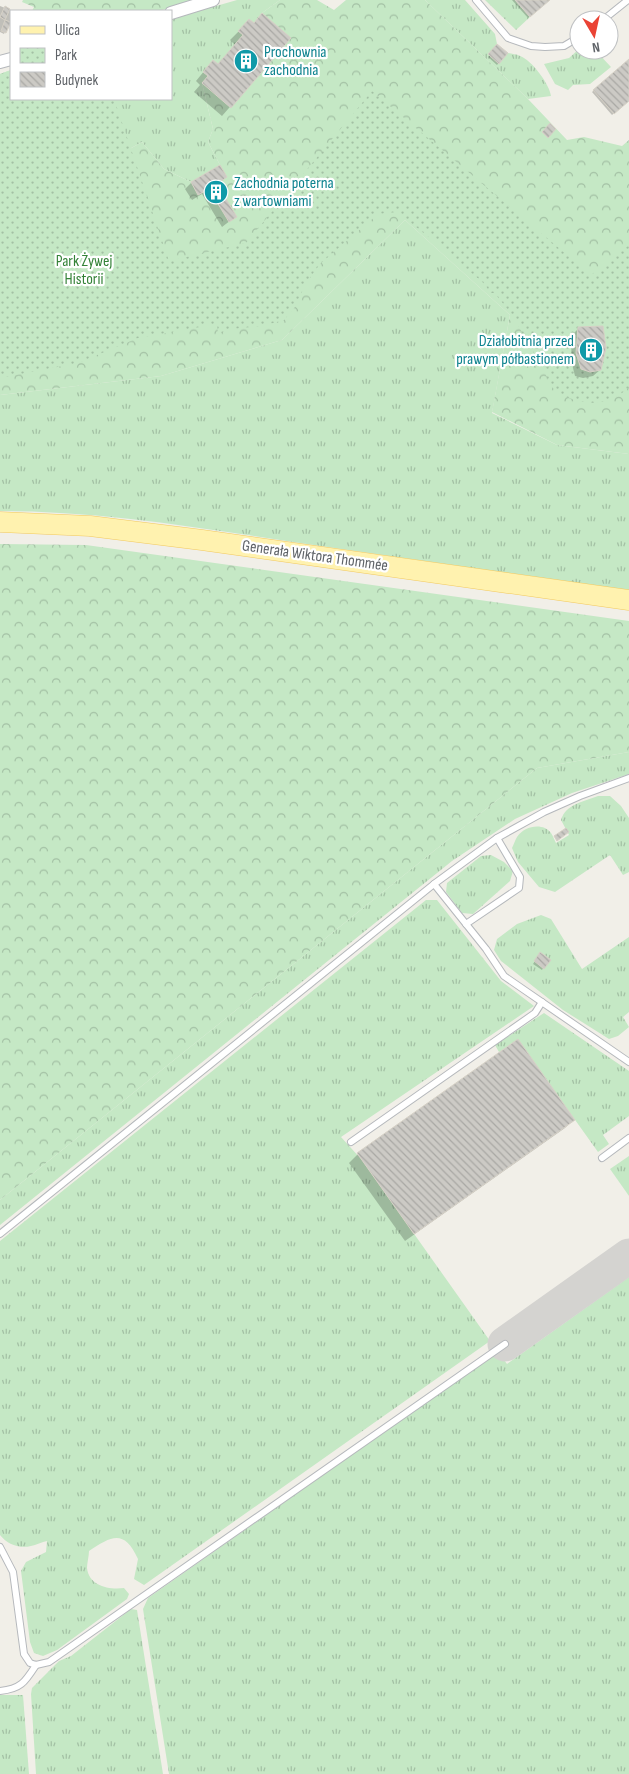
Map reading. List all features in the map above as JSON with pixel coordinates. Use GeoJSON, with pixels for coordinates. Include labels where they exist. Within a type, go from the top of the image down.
{"type":"FeatureCollection","features":[{"type":"Feature","properties":{"kind":"main road","name":"Generała Wiktora Thommée"},"geometry":{"type":"LineString","coordinates":[[0,522],[90,526],[174,536],[629,600]]}},
{"type":"Feature","properties":{"kind":"street"},"geometry":{"type":"LineString","coordinates":[[172,13],[213,0]]}},
{"type":"Feature","properties":{"kind":"lane"},"geometry":{"type":"LineString","coordinates":[[476,0],[508,38],[530,46],[564,46],[569,43]]}},
{"type":"Feature","properties":{"kind":"lane"},"geometry":{"type":"LineString","coordinates":[[616,10],[628,0]]}},
{"type":"Feature","properties":{"kind":"lane"},"geometry":{"type":"LineString","coordinates":[[0,1234],[434,884],[497,838],[551,809],[629,778]]}},
{"type":"Feature","properties":{"kind":"lane"},"geometry":{"type":"LineString","coordinates":[[466,924],[520,888],[520,878],[497,838]]}},
{"type":"Feature","properties":{"kind":"lane"},"geometry":{"type":"LineString","coordinates":[[434,884],[486,949],[504,976],[629,1062]]}},
{"type":"Feature","properties":{"kind":"lane"},"geometry":{"type":"LineString","coordinates":[[351,1142],[535,1013],[542,1002]]}},
{"type":"Feature","properties":{"kind":"lane"},"geometry":{"type":"LineString","coordinates":[[602,1158],[629,1138]]}},
{"type":"Feature","properties":{"kind":"lane"},"geometry":{"type":"LineString","coordinates":[[0,1547],[13,1572],[24,1654],[30,1663],[48,1662],[505,1344]]}},
{"type":"Feature","properties":{"kind":"lane"},"geometry":{"type":"LineString","coordinates":[[0,1691],[14,1690],[28,1679],[36,1664]]}},
{"type":"Feature","properties":{"kind":"green space"},"geometry":{"type":"Polygon","coordinates":[[[23,0],[196,0],[162,10],[32,10],[34,7],[22,2],[23,0]]]}},
{"type":"Feature","properties":{"kind":"green space"},"geometry":{"type":"Polygon","coordinates":[[[237,0],[280,0],[262,13],[254,23],[249,19],[243,35],[202,83],[213,129],[208,142],[220,165],[191,182],[164,169],[142,142],[96,168],[0,117],[0,74],[10,70],[10,100],[172,100],[172,19],[237,0]]]}},
{"type":"Feature","properties":{"kind":"green space"},"geometry":{"type":"Polygon","coordinates":[[[280,0],[317,0],[334,10],[346,0],[425,0],[528,99],[567,140],[584,137],[622,146],[629,140],[629,454],[557,445],[492,412],[510,315],[405,220],[282,340],[161,376],[0,395],[0,117],[96,168],[142,142],[164,169],[191,182],[220,165],[208,142],[213,129],[202,83],[242,36],[238,31],[249,19],[254,23],[262,13],[280,0]]]}},
{"type":"Feature","properties":{"kind":"green space"},"geometry":{"type":"Polygon","coordinates":[[[425,0],[465,0],[495,34],[497,44],[489,55],[499,64],[508,53],[525,58],[540,73],[551,96],[528,99],[425,0]]]}},
{"type":"Feature","properties":{"kind":"green space"},"geometry":{"type":"Polygon","coordinates":[[[485,0],[515,0],[530,17],[516,30],[485,0]]]}},
{"type":"Feature","properties":{"kind":"green space"},"geometry":{"type":"Polygon","coordinates":[[[569,58],[569,60],[604,60],[611,67],[590,84],[573,85],[568,90],[555,84],[544,64],[569,58]]]}},
{"type":"Feature","properties":{"kind":"green space","name":"Park Żywej Historii"},"geometry":{"type":"Polygon","coordinates":[[[10,70],[10,100],[114,100],[169,261],[246,243],[372,91],[591,275],[629,245],[629,387],[615,398],[591,403],[574,400],[555,391],[514,319],[494,293],[490,293],[477,277],[397,212],[378,214],[320,264],[306,283],[295,307],[284,320],[262,326],[232,329],[218,334],[217,324],[138,338],[78,363],[0,378],[0,74],[10,70]]]}},
{"type":"Feature","properties":{"kind":"green space"},"geometry":{"type":"Polygon","coordinates":[[[405,220],[510,315],[492,413],[557,445],[629,454],[629,590],[150,521],[75,514],[0,511],[0,395],[161,376],[282,340],[405,220]]]}},
{"type":"Feature","properties":{"kind":"green space"},"geometry":{"type":"Polygon","coordinates":[[[0,544],[86,545],[629,621],[629,752],[537,768],[0,1200],[0,544]]]}},
{"type":"Feature","properties":{"kind":"green space"},"geometry":{"type":"Polygon","coordinates":[[[629,752],[629,774],[572,793],[515,819],[452,861],[0,1225],[0,1200],[537,768],[629,752]]]}},
{"type":"Feature","properties":{"kind":"green space"},"geometry":{"type":"Polygon","coordinates":[[[598,796],[610,796],[621,806],[629,818],[629,872],[623,875],[610,855],[555,892],[539,887],[518,862],[512,848],[517,837],[529,828],[543,827],[551,833],[556,843],[569,835],[561,820],[567,810],[576,804],[598,796]]]}},
{"type":"Feature","properties":{"kind":"green space"},"geometry":{"type":"Polygon","coordinates":[[[491,855],[504,862],[513,871],[510,881],[473,914],[462,913],[446,892],[447,883],[481,856],[491,855]]]}},
{"type":"Feature","properties":{"kind":"green space"},"geometry":{"type":"Polygon","coordinates":[[[426,900],[437,900],[501,981],[534,1006],[341,1137],[361,1159],[490,1341],[144,1585],[134,1579],[138,1559],[133,1549],[122,1539],[111,1539],[89,1551],[87,1568],[92,1579],[106,1587],[124,1588],[129,1594],[127,1599],[57,1650],[43,1656],[34,1653],[30,1642],[21,1571],[26,1562],[46,1552],[47,1541],[22,1547],[10,1543],[0,1535],[0,1241],[426,900]]]}},
{"type":"Feature","properties":{"kind":"green space"},"geometry":{"type":"Polygon","coordinates":[[[541,915],[551,919],[582,969],[629,937],[629,1012],[623,1017],[629,1027],[618,1036],[609,1039],[563,1010],[501,961],[494,950],[497,939],[517,924],[541,915]]]}},
{"type":"Feature","properties":{"kind":"green space"},"geometry":{"type":"Polygon","coordinates":[[[544,1013],[629,1071],[629,1116],[603,1135],[609,1144],[598,1152],[518,1040],[499,1052],[495,1045],[544,1013]]]}},
{"type":"Feature","properties":{"kind":"green space"},"geometry":{"type":"Polygon","coordinates":[[[629,1156],[629,1196],[610,1169],[629,1156]]]}},
{"type":"Feature","properties":{"kind":"green space"},"geometry":{"type":"Polygon","coordinates":[[[629,1277],[629,1774],[169,1774],[143,1609],[148,1598],[498,1352],[507,1364],[629,1277]]]}},
{"type":"Feature","properties":{"kind":"green space"},"geometry":{"type":"Polygon","coordinates":[[[131,1609],[137,1610],[163,1774],[36,1774],[32,1688],[59,1661],[71,1656],[131,1609]]]}},
{"type":"Feature","properties":{"kind":"green space"},"geometry":{"type":"Polygon","coordinates":[[[0,1695],[23,1695],[29,1774],[0,1774],[0,1695]]]}},
{"type":"Feature","properties":{"kind":"building"},"geometry":{"type":"Polygon","coordinates":[[[515,0],[550,0],[530,17],[515,0]]]}},
{"type":"Feature","properties":{"kind":"building"},"geometry":{"type":"Polygon","coordinates":[[[5,6],[10,9],[5,20],[0,17],[5,6]]]}},
{"type":"Feature","properties":{"kind":"building","name":"Prochownia zachodnia"},"geometry":{"type":"Polygon","coordinates":[[[262,13],[291,38],[231,108],[202,83],[208,76],[203,72],[213,60],[218,64],[243,35],[238,31],[249,19],[254,23],[262,13]]]}},
{"type":"Feature","properties":{"kind":"building"},"geometry":{"type":"Polygon","coordinates":[[[5,20],[10,22],[6,33],[1,31],[5,20]]]}},
{"type":"Feature","properties":{"kind":"building"},"geometry":{"type":"Polygon","coordinates":[[[497,44],[508,53],[499,64],[488,54],[497,44]]]}},
{"type":"Feature","properties":{"kind":"building"},"geometry":{"type":"Polygon","coordinates":[[[629,59],[629,101],[614,114],[593,90],[629,59]]]}},
{"type":"Feature","properties":{"kind":"building"},"geometry":{"type":"Polygon","coordinates":[[[550,123],[556,129],[548,138],[542,132],[550,123]]]}},
{"type":"Feature","properties":{"kind":"building","name":"Zachodnia poterna z wartowniami"},"geometry":{"type":"Polygon","coordinates":[[[220,165],[227,177],[217,184],[237,217],[229,222],[209,189],[198,195],[191,182],[220,165]]]}},
{"type":"Feature","properties":{"kind":"building","name":"Działobitnia przed prawym półbastionem"},"geometry":{"type":"Polygon","coordinates":[[[603,326],[606,348],[601,370],[590,372],[581,369],[576,353],[578,327],[603,326]]]}},
{"type":"Feature","properties":{"kind":"building"},"geometry":{"type":"Polygon","coordinates":[[[566,828],[569,832],[557,841],[554,836],[566,828]]]}},
{"type":"Feature","properties":{"kind":"building"},"geometry":{"type":"Polygon","coordinates":[[[540,952],[551,960],[544,969],[534,961],[540,952]]]}},
{"type":"Feature","properties":{"kind":"building"},"geometry":{"type":"Polygon","coordinates":[[[518,1039],[575,1120],[414,1234],[357,1153],[518,1039]]]}},
{"type":"Feature","properties":{"kind":"taxiway"},"geometry":{"type":"LineString","coordinates":[[505,1344],[629,1256]]}},
{"type":"Feature","properties":{"kind":"place","name":"Prochownia zachodnia"},"geometry":{"type":"Point","coordinates":[246,61]}},
{"type":"Feature","properties":{"kind":"place","name":"Zachodnia poterna z wartowniami"},"geometry":{"type":"Point","coordinates":[216,192]}},
{"type":"Feature","properties":{"kind":"place","name":"Działobitnia przed prawym półbastionem"},"geometry":{"type":"Point","coordinates":[591,350]}}]}
